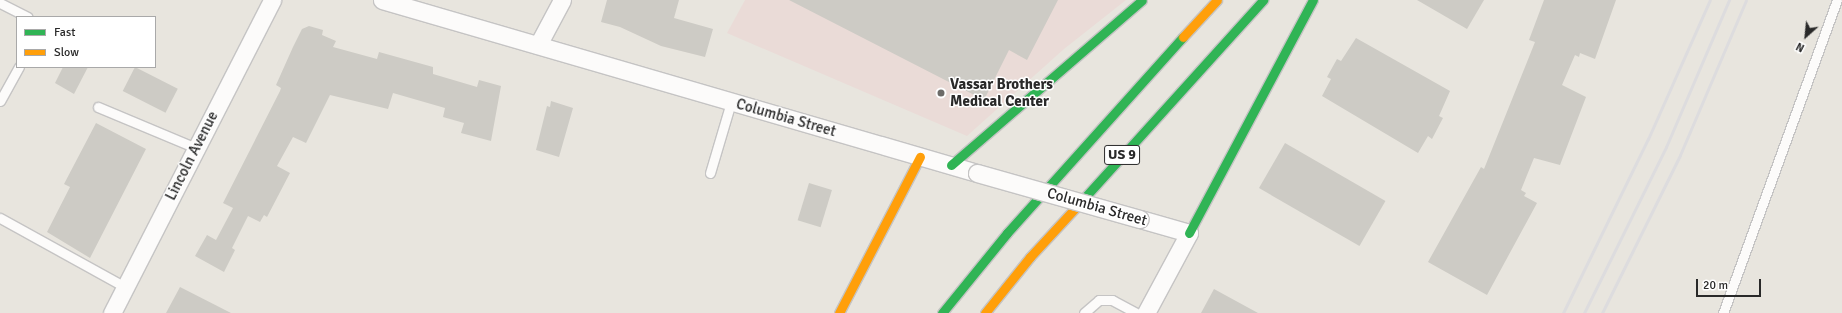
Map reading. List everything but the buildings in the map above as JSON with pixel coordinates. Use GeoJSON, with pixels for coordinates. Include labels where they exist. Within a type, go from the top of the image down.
{"type":"FeatureCollection","features":[{"type":"Feature","properties":{"kind":"highway"},"geometry":{"type":"LineString","coordinates":[[951,165],[1142,0]]}},
{"type":"Feature","properties":{"kind":"highway","name":"US 9"},"geometry":{"type":"LineString","coordinates":[[942,313],[1007,233],[1217,0]]}},
{"type":"Feature","properties":{"kind":"highway","name":"US 9"},"geometry":{"type":"LineString","coordinates":[[985,313],[1030,257],[1263,0]]}},
{"type":"Feature","properties":{"kind":"highway"},"geometry":{"type":"LineString","coordinates":[[1189,233],[1313,0]]}},
{"type":"Feature","properties":{"kind":"highway"},"geometry":{"type":"LineString","coordinates":[[839,313],[920,157]]}},
{"type":"Feature","properties":{"kind":"street","name":"Lincoln Avenue"},"geometry":{"type":"LineString","coordinates":[[112,313],[272,0]]}},
{"type":"Feature","properties":{"kind":"street","name":"Columbia Street"},"geometry":{"type":"LineString","coordinates":[[382,0],[920,157],[1189,233]]}},
{"type":"Feature","properties":{"kind":"street"},"geometry":{"type":"LineString","coordinates":[[538,45],[562,0]]}},
{"type":"Feature","properties":{"kind":"street"},"geometry":{"type":"LineString","coordinates":[[1146,313],[1189,233]]}},
{"type":"Feature","properties":{"kind":"lane"},"geometry":{"type":"LineString","coordinates":[[1723,313],[1837,0]]}},
{"type":"Feature","properties":{"kind":"lane"},"geometry":{"type":"LineString","coordinates":[[0,3],[26,16]]}},
{"type":"Feature","properties":{"kind":"lane"},"geometry":{"type":"LineString","coordinates":[[0,101],[18,68]]}},
{"type":"Feature","properties":{"kind":"lane"},"geometry":{"type":"LineString","coordinates":[[710,173],[731,102]]}},
{"type":"Feature","properties":{"kind":"lane"},"geometry":{"type":"LineString","coordinates":[[98,107],[196,148]]}},
{"type":"Feature","properties":{"kind":"lane"},"geometry":{"type":"LineString","coordinates":[[0,218],[125,287]]}},
{"type":"Feature","properties":{"kind":"lane"},"geometry":{"type":"LineString","coordinates":[[1084,313],[1099,300],[1112,300],[1136,313]]}},
{"type":"Feature","properties":{"kind":"shaded area","name":"Vassar Brothers Medical Center"},"geometry":{"type":"Polygon","coordinates":[[[745,0],[1126,0],[1064,49],[967,136],[727,33],[745,0]]]}},
{"type":"Feature","properties":{"kind":"railway"},"geometry":{"type":"LineString","coordinates":[[1563,313],[1648,139],[1710,0]]}},
{"type":"Feature","properties":{"kind":"railway"},"geometry":{"type":"LineString","coordinates":[[1584,313],[1666,147],[1729,0]]}},
{"type":"Feature","properties":{"kind":"railway"},"geometry":{"type":"LineString","coordinates":[[1602,313],[1680,155],[1746,0]]}},
{"type":"Feature","properties":{"kind":"traffic: fast"},"geometry":{"type":"LineString","coordinates":[[951,165],[1142,0]]}},
{"type":"Feature","properties":{"kind":"traffic: fast"},"geometry":{"type":"LineString","coordinates":[[1077,206],[1263,0]]}},
{"type":"Feature","properties":{"kind":"traffic: fast"},"geometry":{"type":"LineString","coordinates":[[1189,233],[1313,0]]}},
{"type":"Feature","properties":{"kind":"traffic: fast"},"geometry":{"type":"LineString","coordinates":[[942,313],[1007,233],[1183,37]]}},
{"type":"Feature","properties":{"kind":"traffic: slow"},"geometry":{"type":"LineString","coordinates":[[1183,37],[1217,0]]}},
{"type":"Feature","properties":{"kind":"traffic: slow"},"geometry":{"type":"LineString","coordinates":[[839,313],[920,157]]}},
{"type":"Feature","properties":{"kind":"traffic: slow"},"geometry":{"type":"LineString","coordinates":[[985,313],[1030,257],[1077,206]]}},
{"type":"Feature","properties":{"kind":"place","name":"Vassar Brothers Medical Center"},"geometry":{"type":"Point","coordinates":[941,93]}}]}
